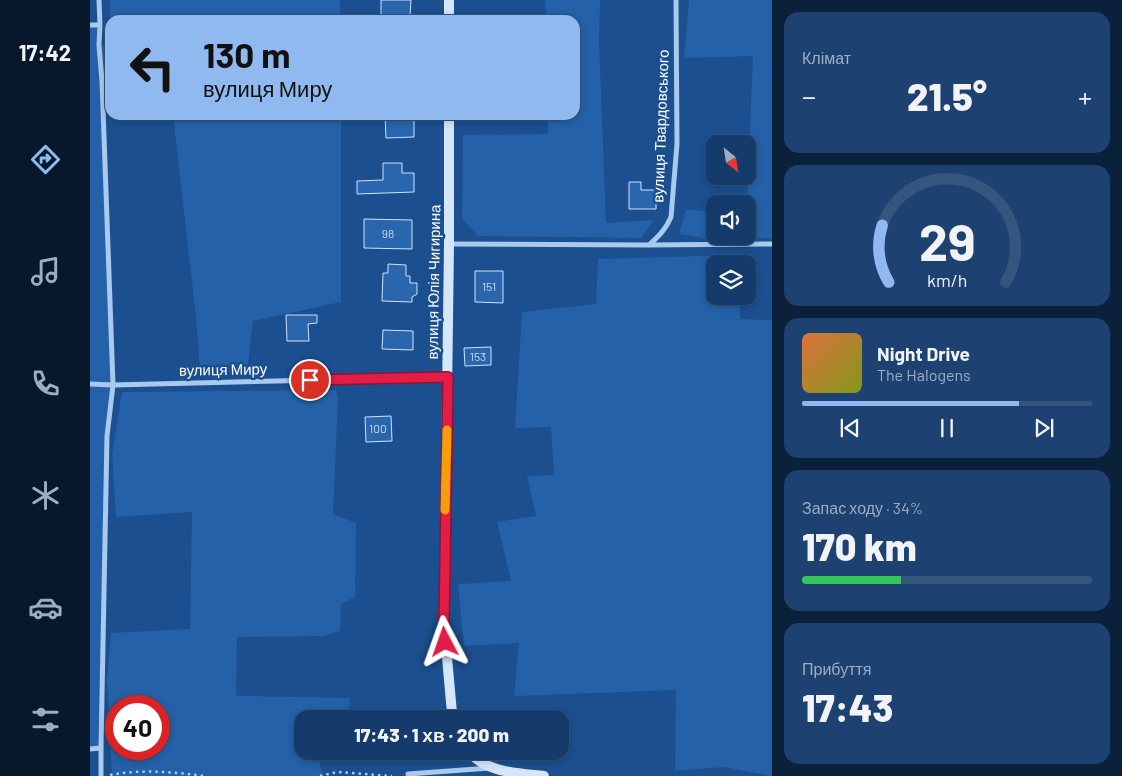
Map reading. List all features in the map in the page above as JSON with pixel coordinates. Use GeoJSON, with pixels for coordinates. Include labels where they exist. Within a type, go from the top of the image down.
{"type":"FeatureCollection","features":[{"type":"Feature","properties":{"kind":"street"},"geometry":{"type":"LineString","coordinates":[[99,0],[99,45],[114,385],[107,436],[102,776]]}},
{"type":"Feature","properties":{"kind":"street"},"geometry":{"type":"LineString","coordinates":[[449,0],[449,15]]}},
{"type":"Feature","properties":{"kind":"street","name":"вулиця Твардовського"},"geometry":{"type":"LineString","coordinates":[[648,245],[664,231],[671,217],[677,144],[676,0]]}},
{"type":"Feature","properties":{"kind":"street"},"geometry":{"type":"LineString","coordinates":[[90,25],[100,25]]}},
{"type":"Feature","properties":{"kind":"street","name":"вулиця Юлія Чигирина"},"geometry":{"type":"LineString","coordinates":[[449,120],[450,244],[444,624],[452,710]]}},
{"type":"Feature","properties":{"kind":"street"},"geometry":{"type":"LineString","coordinates":[[450,244],[772,244]]}},
{"type":"Feature","properties":{"kind":"street","name":"вулиця Миру"},"geometry":{"type":"LineString","coordinates":[[90,384],[448,377]]}},
{"type":"Feature","properties":{"kind":"street"},"geometry":{"type":"LineString","coordinates":[[90,748],[101,748]]}},
{"type":"Feature","properties":{"kind":"street"},"geometry":{"type":"LineString","coordinates":[[477,760],[506,772],[544,776]]}},
{"type":"Feature","properties":{"kind":"street"},"geometry":{"type":"LineString","coordinates":[[408,774],[462,773],[493,768]]}},
{"type":"Feature","properties":{"kind":"path"},"geometry":{"type":"LineString","coordinates":[[102,776],[148,771],[205,776]]}},
{"type":"Feature","properties":{"kind":"path"},"geometry":{"type":"LineString","coordinates":[[320,776],[337,772],[392,776]]}},
{"type":"Feature","properties":{"kind":"shaded area"},"geometry":{"type":"Polygon","coordinates":[[[110,0],[340,0],[340,15],[110,15],[110,0]]]}},
{"type":"Feature","properties":{"kind":"shaded area"},"geometry":{"type":"Polygon","coordinates":[[[545,0],[600,0],[599,41],[606,223],[654,220],[641,238],[478,236],[462,218],[463,135],[548,134],[548,120],[580,120],[580,15],[546,15],[545,0]]]}},
{"type":"Feature","properties":{"kind":"shaded area"},"geometry":{"type":"Polygon","coordinates":[[[689,0],[772,0],[772,238],[756,238],[756,195],[747,195],[748,185],[756,185],[756,135],[750,135],[753,56],[684,58],[689,0]]]}},
{"type":"Feature","properties":{"kind":"shaded area"},"geometry":{"type":"Polygon","coordinates":[[[90,25],[100,25],[99,45],[105,45],[105,81],[102,81],[113,385],[107,436],[101,748],[90,749],[90,25]]]}},
{"type":"Feature","properties":{"kind":"shaded area"},"geometry":{"type":"Polygon","coordinates":[[[174,120],[341,120],[341,302],[253,321],[247,372],[200,370],[196,317],[174,120]]]}},
{"type":"Feature","properties":{"kind":"shaded area"},"geometry":{"type":"Polygon","coordinates":[[[686,210],[706,211],[706,239],[679,234],[686,210]]]}},
{"type":"Feature","properties":{"kind":"shaded area"},"geometry":{"type":"Polygon","coordinates":[[[706,256],[706,305],[740,305],[740,319],[772,320],[772,776],[723,767],[675,771],[676,690],[514,696],[519,643],[464,646],[458,584],[511,581],[497,522],[536,516],[527,476],[554,475],[551,427],[515,428],[522,312],[596,304],[598,259],[706,256]]]}},
{"type":"Feature","properties":{"kind":"shaded area"},"geometry":{"type":"Polygon","coordinates":[[[336,390],[338,399],[333,514],[356,523],[355,597],[341,604],[340,631],[323,636],[237,637],[236,696],[350,698],[349,710],[294,710],[294,760],[319,760],[323,776],[112,776],[111,760],[170,760],[170,695],[108,695],[107,680],[111,633],[190,629],[192,512],[116,517],[112,455],[122,392],[336,390]]]}},
{"type":"Feature","properties":{"kind":"building"},"geometry":{"type":"Polygon","coordinates":[[[381,0],[411,0],[410,15],[381,15],[381,0]]]}},
{"type":"Feature","properties":{"kind":"building"},"geometry":{"type":"Polygon","coordinates":[[[385,120],[414,120],[414,137],[386,138],[385,120]]]}},
{"type":"Feature","properties":{"kind":"building"},"geometry":{"type":"Polygon","coordinates":[[[383,163],[402,163],[402,173],[414,173],[414,192],[357,194],[357,181],[383,180],[383,163]]]}},
{"type":"Feature","properties":{"kind":"building"},"geometry":{"type":"Polygon","coordinates":[[[629,182],[641,182],[641,190],[656,190],[656,209],[629,209],[629,182]]]}},
{"type":"Feature","properties":{"kind":"building"},"geometry":{"type":"Polygon","coordinates":[[[364,219],[412,220],[412,249],[364,248],[364,219]]]}},
{"type":"Feature","properties":{"kind":"building"},"geometry":{"type":"Polygon","coordinates":[[[388,264],[406,265],[406,276],[410,276],[410,283],[417,283],[417,294],[412,297],[412,302],[382,301],[383,273],[388,273],[388,264]]]}},
{"type":"Feature","properties":{"kind":"building"},"geometry":{"type":"Polygon","coordinates":[[[475,271],[503,271],[503,303],[475,302],[475,271]]]}},
{"type":"Feature","properties":{"kind":"building"},"geometry":{"type":"Polygon","coordinates":[[[286,315],[317,315],[317,323],[308,324],[309,341],[287,341],[286,315]]]}},
{"type":"Feature","properties":{"kind":"building"},"geometry":{"type":"Polygon","coordinates":[[[383,330],[413,331],[413,350],[382,349],[383,330]]]}},
{"type":"Feature","properties":{"kind":"building"},"geometry":{"type":"Polygon","coordinates":[[[491,347],[491,365],[465,366],[464,348],[491,347]]]}},
{"type":"Feature","properties":{"kind":"building"},"geometry":{"type":"Polygon","coordinates":[[[391,416],[392,441],[366,442],[365,417],[391,416]]]}},
{"type":"Feature","properties":{"kind":"slow traffic"},"geometry":{"type":"LineString","coordinates":[[445,510],[447,430]]}},
{"type":"Feature","properties":{"kind":"route"},"geometry":{"type":"LineString","coordinates":[[310,380],[448,377],[445,642]]}}]}
